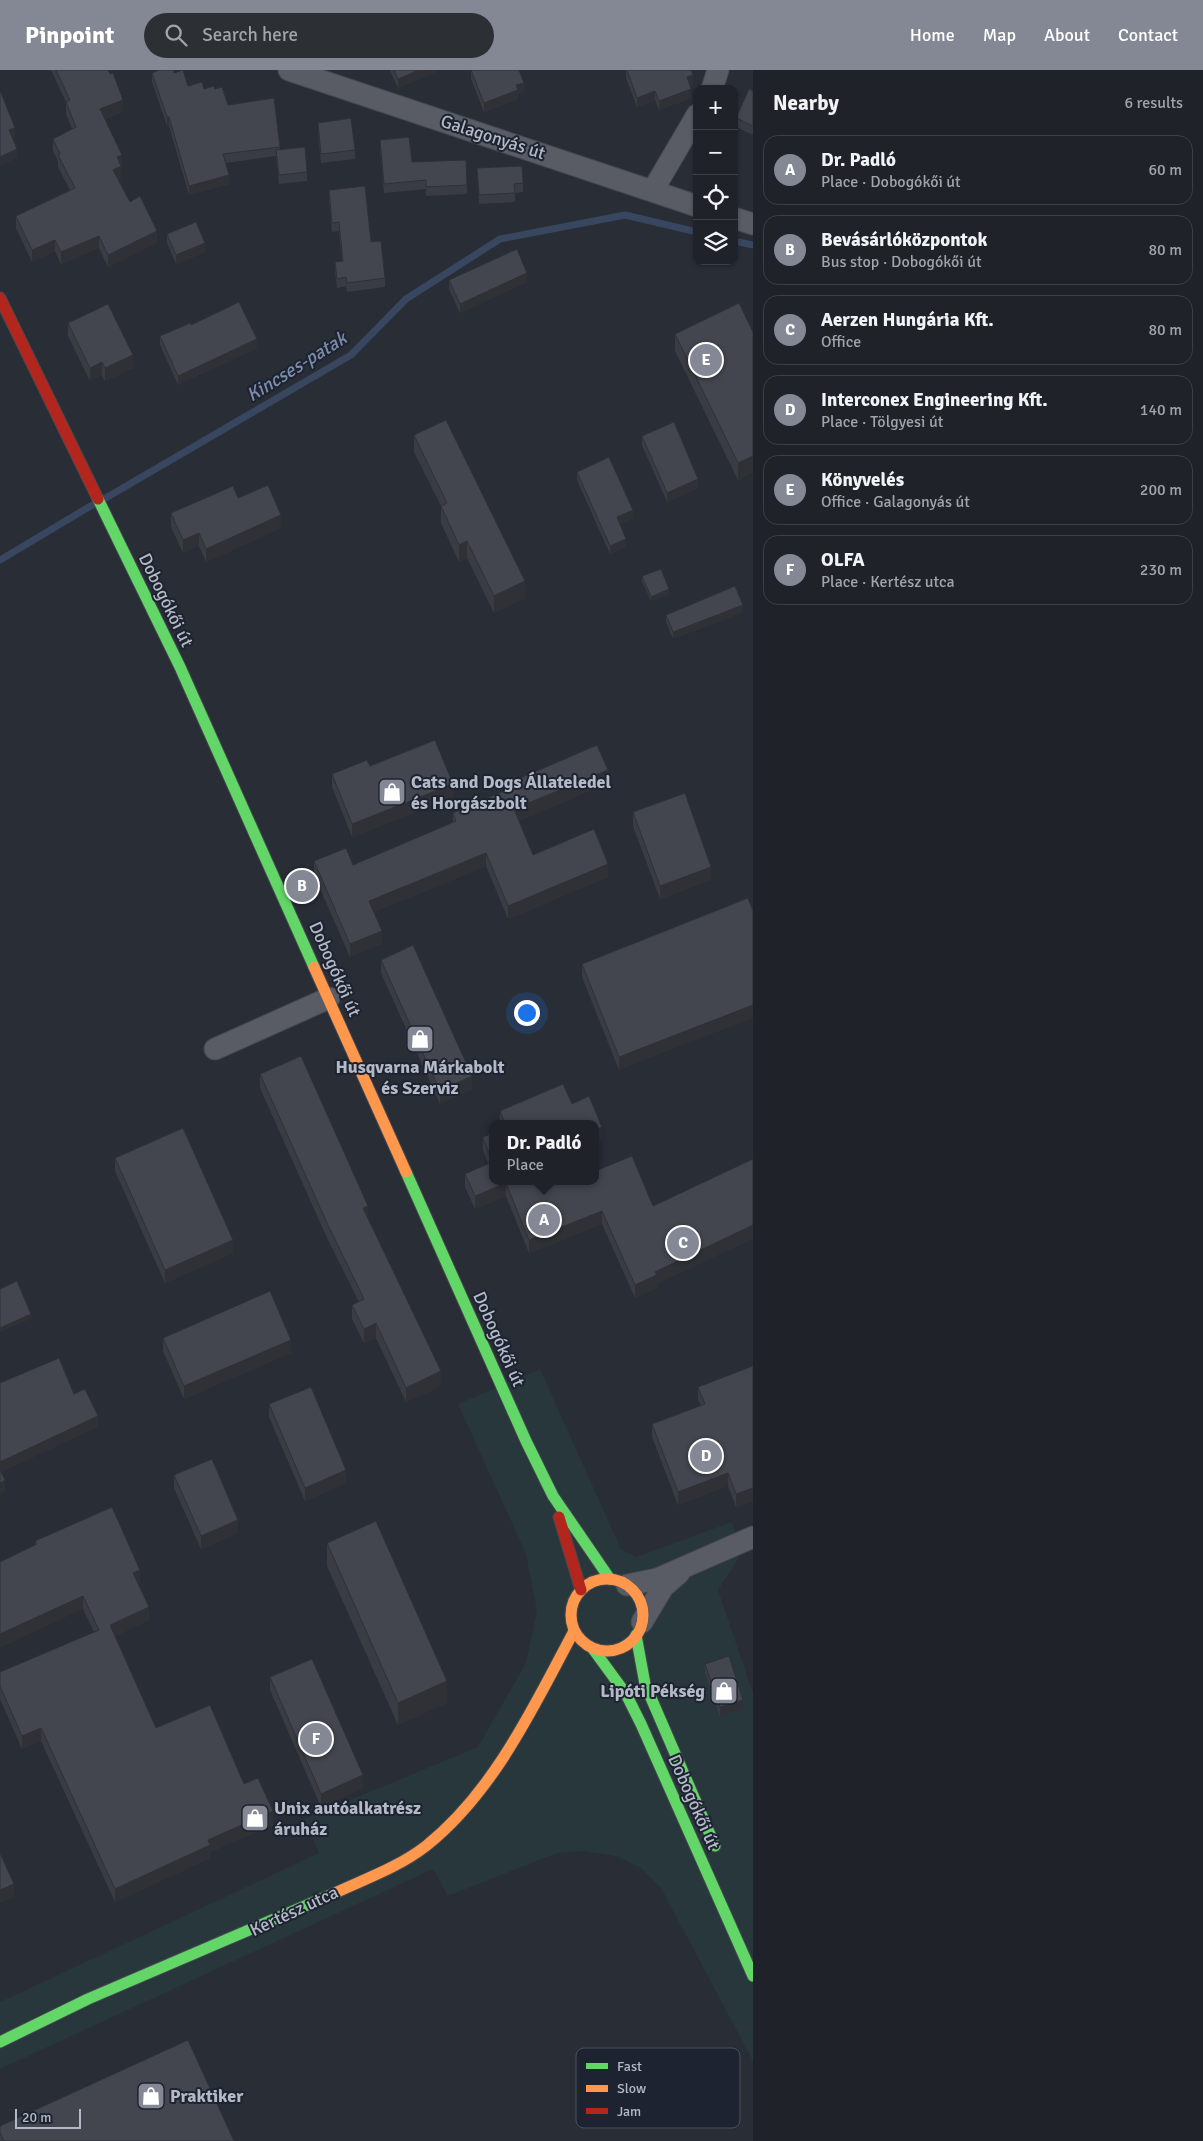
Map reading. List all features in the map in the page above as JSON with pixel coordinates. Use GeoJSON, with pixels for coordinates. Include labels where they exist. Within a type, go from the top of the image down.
{"type":"FeatureCollection","features":[{"type":"Feature","properties":{"kind":"main road","name":"Dobogókői út"},"geometry":{"type":"LineString","coordinates":[[0,298],[180,667],[329,998],[507,1401],[552,1496],[581,1590]]}},
{"type":"Feature","properties":{"kind":"main road","name":"Dobogókői út"},"geometry":{"type":"LineString","coordinates":[[552,1496],[618,1582]]}},
{"type":"Feature","properties":{"kind":"main road"},"geometry":{"type":"LineString","coordinates":[[593,1582],[618,1582],[639,1600],[642,1610],[639,1629],[628,1644],[617,1650],[605,1651],[584,1641],[571,1622],[571,1610],[574,1600],[581,1590],[593,1582]]}},
{"type":"Feature","properties":{"kind":"main road","name":"Dobogókői út"},"geometry":{"type":"LineString","coordinates":[[639,1629],[645,1684],[720,1858]]}},
{"type":"Feature","properties":{"kind":"main road","name":"Dobogókői út"},"geometry":{"type":"LineString","coordinates":[[584,1641],[626,1694],[753,1976]]}},
{"type":"Feature","properties":{"kind":"main road","name":"Kertész utca"},"geometry":{"type":"LineString","coordinates":[[0,2042],[88,2000],[278,1920],[412,1855],[435,1838],[454,1819],[485,1780],[533,1708]]}},
{"type":"Feature","properties":{"kind":"street","name":"Galagonyás út"},"geometry":{"type":"LineString","coordinates":[[289,70],[693,205]]}},
{"type":"Feature","properties":{"kind":"street"},"geometry":{"type":"LineString","coordinates":[[713,85],[718,70]]}},
{"type":"Feature","properties":{"kind":"street"},"geometry":{"type":"LineString","coordinates":[[653,190],[693,122]]}},
{"type":"Feature","properties":{"kind":"street"},"geometry":{"type":"LineString","coordinates":[[738,219],[753,224]]}},
{"type":"Feature","properties":{"kind":"street"},"geometry":{"type":"LineString","coordinates":[[216,1049],[329,998]]}},
{"type":"Feature","properties":{"kind":"street"},"geometry":{"type":"LineString","coordinates":[[618,1582],[657,1579],[753,1537]]}},
{"type":"Feature","properties":{"kind":"street"},"geometry":{"type":"LineString","coordinates":[[639,1629],[663,1587],[690,1564]]}},
{"type":"Feature","properties":{"kind":"street","name":"Kertész utca"},"geometry":{"type":"LineString","coordinates":[[533,1708],[584,1641]]}},
{"type":"Feature","properties":{"kind":"shaded area"},"geometry":{"type":"Polygon","coordinates":[[[540,1369],[621,1549],[636,1557],[732,1522],[742,1553],[718,1590],[753,1693],[753,2061],[661,1888],[641,1868],[616,1856],[582,1851],[557,1853],[448,1896],[433,1869],[0,2069],[0,2002],[319,1853],[304,1819],[478,1747],[526,1663],[537,1611],[526,1554],[458,1404],[540,1369]]]}},
{"type":"Feature","properties":{"kind":"building"},"geometry":{"type":"Polygon","coordinates":[[[56,70],[108,70],[110,74],[113,73],[123,100],[100,109],[122,155],[117,157],[121,166],[113,170],[130,202],[140,196],[157,231],[108,255],[99,236],[61,252],[55,240],[32,250],[16,216],[75,188],[58,155],[60,154],[53,139],[76,127],[66,102],[70,100],[56,70]]]}},
{"type":"Feature","properties":{"kind":"building"},"geometry":{"type":"Polygon","coordinates":[[[159,70],[173,70],[174,73],[183,70],[188,86],[202,82],[204,89],[214,86],[215,89],[222,87],[228,105],[274,98],[280,147],[223,154],[229,175],[189,186],[169,117],[167,117],[152,73],[159,70]]]}},
{"type":"Feature","properties":{"kind":"building"},"geometry":{"type":"Polygon","coordinates":[[[394,70],[419,70],[398,79],[394,70]]]}},
{"type":"Feature","properties":{"kind":"building"},"geometry":{"type":"Polygon","coordinates":[[[471,70],[519,70],[524,83],[516,85],[518,90],[484,103],[471,70]]]}},
{"type":"Feature","properties":{"kind":"building"},"geometry":{"type":"Polygon","coordinates":[[[627,70],[691,70],[693,75],[687,77],[691,89],[659,101],[655,91],[637,98],[627,70]]]}},
{"type":"Feature","properties":{"kind":"building"},"geometry":{"type":"Polygon","coordinates":[[[749,89],[753,91],[753,126],[738,119],[738,114],[749,89]]]}},
{"type":"Feature","properties":{"kind":"building"},"geometry":{"type":"Polygon","coordinates":[[[0,90],[15,128],[9,130],[17,149],[0,157],[0,90]]]}},
{"type":"Feature","properties":{"kind":"building"},"geometry":{"type":"Polygon","coordinates":[[[351,118],[355,150],[321,154],[318,123],[351,118]]]}},
{"type":"Feature","properties":{"kind":"building"},"geometry":{"type":"Polygon","coordinates":[[[409,137],[412,162],[466,160],[467,185],[426,187],[426,180],[384,184],[380,140],[409,137]]]}},
{"type":"Feature","properties":{"kind":"building"},"geometry":{"type":"Polygon","coordinates":[[[305,147],[307,172],[279,175],[276,150],[305,147]]]}},
{"type":"Feature","properties":{"kind":"building"},"geometry":{"type":"Polygon","coordinates":[[[522,166],[523,183],[514,184],[515,193],[479,195],[477,168],[522,166]]]}},
{"type":"Feature","properties":{"kind":"building"},"geometry":{"type":"Polygon","coordinates":[[[365,186],[371,242],[381,241],[385,278],[347,283],[346,277],[337,279],[335,262],[343,261],[339,222],[332,223],[329,190],[365,186]]]}},
{"type":"Feature","properties":{"kind":"building"},"geometry":{"type":"Polygon","coordinates":[[[196,222],[205,243],[176,255],[167,234],[196,222]]]}},
{"type":"Feature","properties":{"kind":"building"},"geometry":{"type":"Polygon","coordinates":[[[517,249],[527,273],[460,304],[449,280],[517,249]]]}},
{"type":"Feature","properties":{"kind":"building"},"geometry":{"type":"Polygon","coordinates":[[[239,302],[257,339],[178,376],[160,336],[190,323],[191,325],[239,302]]]}},
{"type":"Feature","properties":{"kind":"building"},"geometry":{"type":"Polygon","coordinates":[[[739,303],[753,332],[753,456],[738,463],[675,334],[739,303]]]}},
{"type":"Feature","properties":{"kind":"building"},"geometry":{"type":"Polygon","coordinates":[[[108,304],[133,355],[105,368],[102,362],[90,368],[68,323],[108,304]]]}},
{"type":"Feature","properties":{"kind":"building"},"geometry":{"type":"Polygon","coordinates":[[[446,420],[525,581],[494,596],[467,541],[459,545],[441,506],[447,503],[414,435],[446,420]]]}},
{"type":"Feature","properties":{"kind":"building"},"geometry":{"type":"Polygon","coordinates":[[[674,422],[698,479],[667,493],[642,436],[674,422]]]}},
{"type":"Feature","properties":{"kind":"building"},"geometry":{"type":"Polygon","coordinates":[[[609,457],[633,510],[617,517],[626,539],[610,546],[577,472],[609,457]]]}},
{"type":"Feature","properties":{"kind":"building"},"geometry":{"type":"Polygon","coordinates":[[[268,485],[281,515],[206,549],[199,533],[183,540],[171,513],[233,486],[238,498],[268,485]]]}},
{"type":"Feature","properties":{"kind":"building"},"geometry":{"type":"Polygon","coordinates":[[[661,569],[669,589],[651,597],[642,576],[661,569]]]}},
{"type":"Feature","properties":{"kind":"building"},"geometry":{"type":"Polygon","coordinates":[[[735,586],[743,605],[673,632],[666,615],[735,586]]]}},
{"type":"Feature","properties":{"kind":"building","name":"Cats and Dogs Állateledel és Horgászbolt"},"geometry":{"type":"Polygon","coordinates":[[[435,740],[453,784],[352,824],[332,774],[367,760],[370,766],[435,740]]]}},
{"type":"Feature","properties":{"kind":"building"},"geometry":{"type":"Polygon","coordinates":[[[597,745],[608,770],[514,809],[533,855],[594,829],[608,864],[508,906],[486,853],[369,901],[382,931],[350,944],[314,861],[346,848],[353,865],[456,821],[453,813],[506,790],[504,785],[597,745]]]}},
{"type":"Feature","properties":{"kind":"building"},"geometry":{"type":"Polygon","coordinates":[[[685,793],[711,867],[660,886],[633,812],[685,793]]]}},
{"type":"Feature","properties":{"kind":"building"},"geometry":{"type":"Polygon","coordinates":[[[748,898],[753,911],[753,1005],[619,1057],[582,964],[748,898]]]}},
{"type":"Feature","properties":{"kind":"building"},"geometry":{"type":"Polygon","coordinates":[[[413,945],[472,1076],[440,1091],[381,960],[413,945]]]}},
{"type":"Feature","properties":{"kind":"building"},"geometry":{"type":"Polygon","coordinates":[[[301,1056],[368,1206],[363,1208],[441,1371],[406,1388],[376,1323],[364,1329],[352,1305],[364,1299],[327,1223],[260,1074],[301,1056]]]}},
{"type":"Feature","properties":{"kind":"building"},"geometry":{"type":"Polygon","coordinates":[[[563,1084],[572,1104],[589,1096],[602,1127],[599,1128],[599,1120],[503,1120],[500,1111],[563,1084]]]}},
{"type":"Feature","properties":{"kind":"building"},"geometry":{"type":"Polygon","coordinates":[[[183,1128],[233,1240],[165,1270],[115,1158],[183,1128]]]}},
{"type":"Feature","properties":{"kind":"building"},"geometry":{"type":"Polygon","coordinates":[[[489,1135],[489,1154],[483,1137],[489,1135]]]}},
{"type":"Feature","properties":{"kind":"building"},"geometry":{"type":"Polygon","coordinates":[[[632,1156],[653,1206],[753,1159],[753,1225],[655,1272],[657,1275],[635,1285],[602,1211],[529,1240],[507,1185],[599,1185],[599,1169],[632,1156]]]}},
{"type":"Feature","properties":{"kind":"building"},"geometry":{"type":"Polygon","coordinates":[[[489,1163],[489,1185],[501,1185],[475,1196],[465,1174],[489,1163]]]}},
{"type":"Feature","properties":{"kind":"building"},"geometry":{"type":"Polygon","coordinates":[[[17,1281],[31,1314],[0,1328],[0,1289],[17,1281]]]}},
{"type":"Feature","properties":{"kind":"building"},"geometry":{"type":"Polygon","coordinates":[[[270,1291],[291,1340],[184,1386],[163,1338],[270,1291]]]}},
{"type":"Feature","properties":{"kind":"building"},"geometry":{"type":"Polygon","coordinates":[[[59,1358],[74,1394],[85,1389],[98,1416],[0,1462],[0,1383],[59,1358]]]}},
{"type":"Feature","properties":{"kind":"building"},"geometry":{"type":"Polygon","coordinates":[[[753,1366],[753,1488],[736,1494],[728,1473],[678,1492],[652,1424],[705,1404],[698,1387],[753,1366]]]}},
{"type":"Feature","properties":{"kind":"building"},"geometry":{"type":"Polygon","coordinates":[[[311,1387],[346,1470],[305,1488],[269,1404],[311,1387]]]}},
{"type":"Feature","properties":{"kind":"building"},"geometry":{"type":"Polygon","coordinates":[[[212,1459],[238,1520],[201,1536],[174,1475],[212,1459]]]}},
{"type":"Feature","properties":{"kind":"building"},"geometry":{"type":"Polygon","coordinates":[[[0,1470],[5,1480],[0,1483],[0,1470]]]}},
{"type":"Feature","properties":{"kind":"building"},"geometry":{"type":"Polygon","coordinates":[[[112,1507],[140,1570],[133,1573],[149,1607],[110,1625],[156,1728],[210,1705],[244,1784],[258,1778],[273,1811],[208,1840],[210,1845],[115,1889],[41,1728],[22,1736],[0,1686],[0,1672],[99,1630],[83,1596],[0,1634],[0,1562],[37,1544],[35,1541],[112,1507]]]}},
{"type":"Feature","properties":{"kind":"building"},"geometry":{"type":"Polygon","coordinates":[[[376,1521],[447,1681],[398,1703],[327,1543],[376,1521]]]}},
{"type":"Feature","properties":{"kind":"building","name":"Lipóti Pékség"},"geometry":{"type":"Polygon","coordinates":[[[729,1656],[743,1700],[720,1707],[705,1664],[729,1656]]]}},
{"type":"Feature","properties":{"kind":"building"},"geometry":{"type":"Polygon","coordinates":[[[312,1659],[363,1775],[321,1794],[270,1677],[312,1659]]]}},
{"type":"Feature","properties":{"kind":"building"},"geometry":{"type":"Polygon","coordinates":[[[0,1853],[14,1884],[0,1890],[0,1853]]]}},
{"type":"Feature","properties":{"kind":"building","name":"Praktiker"},"geometry":{"type":"Polygon","coordinates":[[[188,2040],[234,2141],[4,2141],[0,2133],[0,2126],[188,2040]]]}},
{"type":"Feature","properties":{"kind":"waterway","name":"Kincses-patak"},"geometry":{"type":"LineString","coordinates":[[104,499],[351,355],[406,299],[500,239],[625,215],[693,231]]}},
{"type":"Feature","properties":{"kind":"waterway","name":"Kincses-patak"},"geometry":{"type":"LineString","coordinates":[[738,242],[753,245]]}},
{"type":"Feature","properties":{"kind":"waterway","name":"Kincses-patak"},"geometry":{"type":"LineString","coordinates":[[0,560],[94,504]]}},
{"type":"Feature","properties":{"kind":"traffic: fast"},"geometry":{"type":"LineString","coordinates":[[98,499],[180,667],[314,967]]}},
{"type":"Feature","properties":{"kind":"traffic: fast"},"geometry":{"type":"LineString","coordinates":[[406,1172],[526,1441],[553,1496],[610,1579]]}},
{"type":"Feature","properties":{"kind":"traffic: fast"},"geometry":{"type":"LineString","coordinates":[[636,1635],[645,1684],[715,1846]]}},
{"type":"Feature","properties":{"kind":"traffic: fast"},"geometry":{"type":"LineString","coordinates":[[593,1649],[626,1694],[641,1724],[753,1976]]}},
{"type":"Feature","properties":{"kind":"traffic: fast"},"geometry":{"type":"LineString","coordinates":[[0,2042],[88,1999],[335,1893]]}},
{"type":"Feature","properties":{"kind":"traffic: slow"},"geometry":{"type":"LineString","coordinates":[[314,967],[406,1172]]}},
{"type":"Feature","properties":{"kind":"traffic: slow"},"geometry":{"type":"LineString","coordinates":[[607,1579],[627,1585],[637,1595],[643,1615],[637,1635],[627,1645],[607,1651],[587,1645],[577,1635],[571,1615],[577,1595],[587,1585],[607,1579]]}},
{"type":"Feature","properties":{"kind":"traffic: slow"},"geometry":{"type":"LineString","coordinates":[[335,1893],[382,1872],[416,1853],[450,1824],[472,1800],[492,1774],[528,1718],[574,1631]]}},
{"type":"Feature","properties":{"kind":"traffic: jam"},"geometry":{"type":"LineString","coordinates":[[0,298],[98,499]]}},
{"type":"Feature","properties":{"kind":"traffic: jam"},"geometry":{"type":"LineString","coordinates":[[559,1517],[581,1590]]}},
{"type":"Feature","properties":{"kind":"place","name":"Könyvelés"},"geometry":{"type":"Point","coordinates":[706,360]}},
{"type":"Feature","properties":{"kind":"place","name":"Cats and Dogs Állateledel és Horgászbolt"},"geometry":{"type":"Point","coordinates":[392,792]}},
{"type":"Feature","properties":{"kind":"place","name":"Bevásárlóközpontok"},"geometry":{"type":"Point","coordinates":[302,886]}},
{"type":"Feature","properties":{"kind":"place","name":"Husqvarna Márkabolt és Szerviz"},"geometry":{"type":"Point","coordinates":[420,1039]}},
{"type":"Feature","properties":{"kind":"place","name":"Dr. Padló"},"geometry":{"type":"Point","coordinates":[544,1220]}},
{"type":"Feature","properties":{"kind":"place","name":"Aerzen Hungária Kft."},"geometry":{"type":"Point","coordinates":[683,1243]}},
{"type":"Feature","properties":{"kind":"place","name":"Interconex Engineering Kft."},"geometry":{"type":"Point","coordinates":[706,1456]}},
{"type":"Feature","properties":{"kind":"place","name":"Lipóti Pékség"},"geometry":{"type":"Point","coordinates":[724,1691]}},
{"type":"Feature","properties":{"kind":"place","name":"OLFA"},"geometry":{"type":"Point","coordinates":[316,1739]}},
{"type":"Feature","properties":{"kind":"place","name":"Unix autóalkatrész áruház"},"geometry":{"type":"Point","coordinates":[255,1818]}},
{"type":"Feature","properties":{"kind":"place","name":"Praktiker"},"geometry":{"type":"Point","coordinates":[151,2096]}}]}
